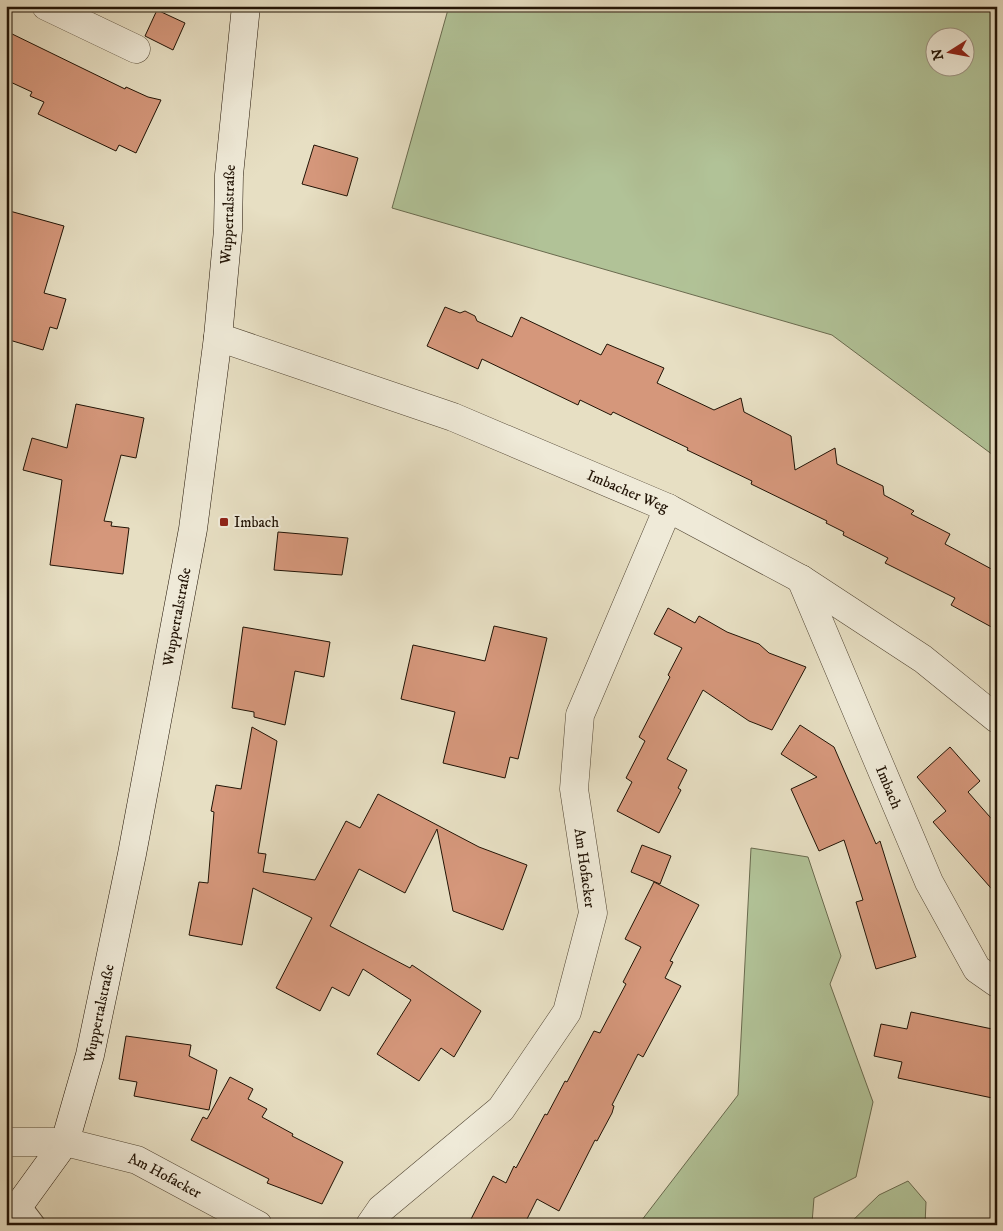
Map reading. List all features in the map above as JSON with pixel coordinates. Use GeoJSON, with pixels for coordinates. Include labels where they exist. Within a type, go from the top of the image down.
{"type":"FeatureCollection","features":[{"type":"Feature","properties":{"kind":"street"},"geometry":{"type":"LineString","coordinates":[[46,6],[136,50]]}},
{"type":"Feature","properties":{"kind":"street","name":"Wuppertalstraße"},"geometry":{"type":"LineString","coordinates":[[21,1216],[65,1142],[90,1055],[172,651],[193,529],[218,337],[228,230],[229,175],[246,6]]}},
{"type":"Feature","properties":{"kind":"street","name":"Imbacher Weg"},"geometry":{"type":"LineString","coordinates":[[218,337],[453,417],[668,508],[801,579],[923,659],[997,719]]}},
{"type":"Feature","properties":{"kind":"street","name":"Am Hofacker"},"geometry":{"type":"LineString","coordinates":[[370,1225],[381,1209],[501,1110],[567,1012],[593,913],[574,789],[580,716],[668,508]]}},
{"type":"Feature","properties":{"kind":"street","name":"Imbach"},"geometry":{"type":"LineString","coordinates":[[801,579],[929,882],[977,969],[997,983]]}},
{"type":"Feature","properties":{"kind":"street","name":"Am Hofacker"},"geometry":{"type":"LineString","coordinates":[[6,1142],[65,1142],[137,1160],[258,1225]]}},
{"type":"Feature","properties":{"kind":"green space"},"geometry":{"type":"Polygon","coordinates":[[[449,6],[997,6],[997,458],[832,335],[392,208],[449,6]]]}},
{"type":"Feature","properties":{"kind":"green space"},"geometry":{"type":"Polygon","coordinates":[[[751,848],[808,857],[841,956],[830,984],[873,1102],[856,1177],[814,1198],[812,1223],[816,1225],[638,1225],[738,1095],[751,848]]]}},
{"type":"Feature","properties":{"kind":"green space"},"geometry":{"type":"Polygon","coordinates":[[[908,1181],[926,1202],[925,1225],[848,1225],[879,1195],[908,1181]]]}},
{"type":"Feature","properties":{"kind":"building"},"geometry":{"type":"Polygon","coordinates":[[[157,10],[185,23],[173,50],[145,36],[157,10]]]}},
{"type":"Feature","properties":{"kind":"building"},"geometry":{"type":"Polygon","coordinates":[[[6,31],[125,89],[126,87],[148,97],[161,100],[136,153],[119,145],[116,151],[38,114],[44,102],[30,96],[32,92],[6,80],[6,31]]]}},
{"type":"Feature","properties":{"kind":"building"},"geometry":{"type":"Polygon","coordinates":[[[314,145],[358,158],[347,196],[302,184],[314,145]]]}},
{"type":"Feature","properties":{"kind":"building"},"geometry":{"type":"Polygon","coordinates":[[[6,210],[64,226],[44,293],[66,299],[57,329],[50,327],[43,350],[6,339],[6,210]]]}},
{"type":"Feature","properties":{"kind":"building"},"geometry":{"type":"Polygon","coordinates":[[[445,307],[460,313],[465,311],[475,316],[477,321],[512,337],[521,317],[601,355],[607,344],[664,368],[657,383],[714,410],[741,398],[744,412],[791,436],[795,470],[835,448],[837,464],[883,486],[884,495],[914,511],[911,514],[950,534],[945,544],[997,572],[997,630],[951,605],[955,598],[885,563],[888,558],[843,535],[844,532],[826,523],[827,521],[751,484],[752,481],[687,450],[688,448],[613,412],[611,415],[580,400],[578,405],[482,359],[478,369],[427,346],[445,307]]]}},
{"type":"Feature","properties":{"kind":"building"},"geometry":{"type":"Polygon","coordinates":[[[76,404],[144,418],[136,458],[121,455],[104,521],[112,522],[111,526],[129,528],[123,574],[50,565],[62,480],[23,470],[32,438],[67,448],[76,404]]]}},
{"type":"Feature","properties":{"kind":"building"},"geometry":{"type":"Polygon","coordinates":[[[278,532],[348,538],[342,575],[274,570],[278,532]]]}},
{"type":"Feature","properties":{"kind":"building"},"geometry":{"type":"Polygon","coordinates":[[[668,608],[695,623],[699,616],[727,632],[759,644],[769,653],[806,667],[772,730],[749,721],[703,690],[667,759],[687,770],[678,788],[681,790],[659,833],[617,811],[632,782],[626,778],[645,741],[639,737],[670,677],[668,675],[682,648],[654,634],[668,608]]]}},
{"type":"Feature","properties":{"kind":"building"},"geometry":{"type":"Polygon","coordinates":[[[494,626],[547,638],[518,759],[510,757],[505,778],[443,763],[455,712],[401,699],[413,645],[485,661],[494,626]]]}},
{"type":"Feature","properties":{"kind":"building"},"geometry":{"type":"Polygon","coordinates":[[[243,627],[330,642],[324,677],[295,671],[285,725],[254,717],[254,712],[232,708],[243,627]]]}},
{"type":"Feature","properties":{"kind":"building"},"geometry":{"type":"Polygon","coordinates":[[[800,725],[834,747],[876,844],[880,841],[916,957],[876,969],[856,902],[863,900],[844,840],[819,851],[791,789],[817,777],[781,754],[800,725]]]}},
{"type":"Feature","properties":{"kind":"building"},"geometry":{"type":"Polygon","coordinates":[[[252,727],[277,741],[258,853],[266,854],[263,872],[315,880],[346,821],[360,828],[378,794],[479,847],[527,865],[503,930],[453,911],[437,829],[405,893],[359,869],[330,926],[410,968],[412,965],[481,1011],[454,1057],[441,1048],[419,1081],[377,1054],[411,1000],[363,969],[349,996],[332,987],[320,1011],[276,988],[312,918],[253,888],[242,945],[189,935],[199,882],[208,883],[214,812],[211,811],[216,785],[241,789],[252,727]]]}},
{"type":"Feature","properties":{"kind":"building"},"geometry":{"type":"Polygon","coordinates":[[[950,747],[980,781],[968,792],[997,825],[997,895],[933,822],[946,811],[917,777],[950,747]]]}},
{"type":"Feature","properties":{"kind":"building"},"geometry":{"type":"Polygon","coordinates":[[[642,845],[671,856],[660,884],[631,872],[642,845]]]}},
{"type":"Feature","properties":{"kind":"building"},"geometry":{"type":"Polygon","coordinates":[[[654,882],[699,905],[670,961],[673,962],[665,978],[681,986],[643,1057],[638,1054],[612,1105],[614,1106],[612,1113],[597,1141],[595,1140],[559,1211],[537,1199],[524,1225],[468,1225],[493,1176],[506,1183],[545,1114],[547,1115],[565,1081],[567,1082],[594,1031],[600,1033],[626,984],[623,982],[641,947],[625,939],[654,882]]]}},
{"type":"Feature","properties":{"kind":"building"},"geometry":{"type":"Polygon","coordinates":[[[911,1012],[997,1030],[997,1099],[898,1078],[902,1062],[874,1056],[881,1024],[907,1029],[911,1012]]]}},
{"type":"Feature","properties":{"kind":"building"},"geometry":{"type":"Polygon","coordinates":[[[126,1036],[191,1045],[189,1056],[217,1070],[209,1110],[134,1096],[137,1082],[119,1079],[126,1036]]]}},
{"type":"Feature","properties":{"kind":"building"},"geometry":{"type":"Polygon","coordinates":[[[230,1077],[253,1089],[248,1099],[267,1109],[262,1117],[293,1134],[292,1136],[343,1162],[322,1204],[267,1183],[269,1179],[191,1140],[203,1117],[207,1119],[230,1077]]]}},
{"type":"Feature","properties":{"kind":"place","name":"Imbach"},"geometry":{"type":"Point","coordinates":[224,522]}}]}
